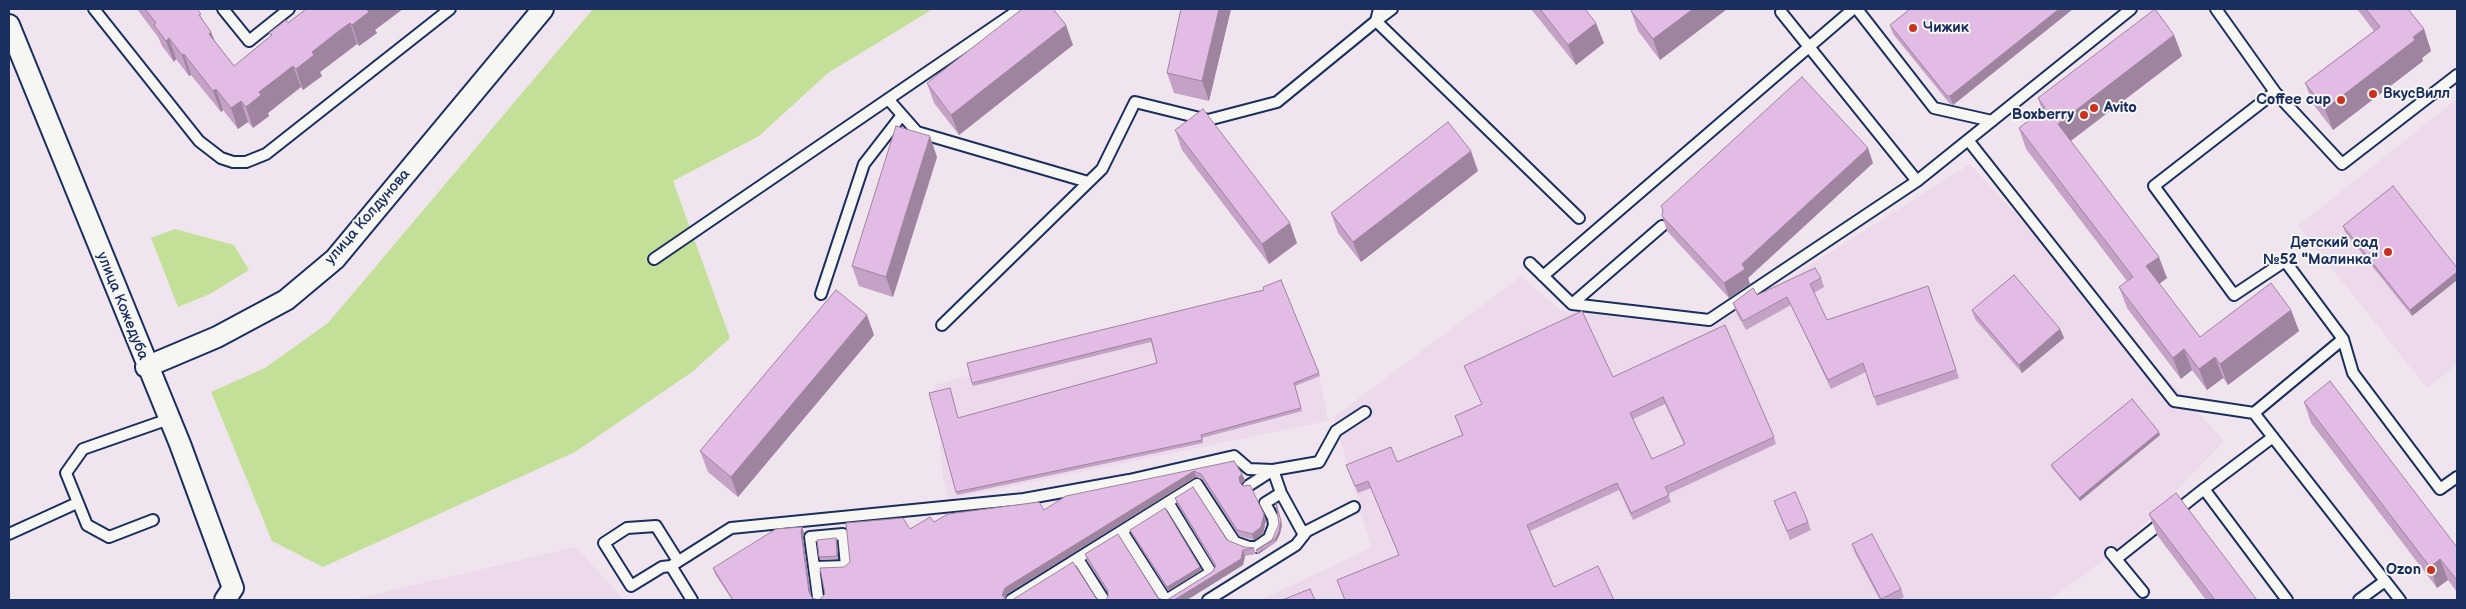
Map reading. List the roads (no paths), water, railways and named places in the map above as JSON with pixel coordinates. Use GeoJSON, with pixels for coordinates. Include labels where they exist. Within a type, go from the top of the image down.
{"type":"FeatureCollection","features":[{"type":"Feature","properties":{"kind":"street","name":"улица Колдунова"},"geometry":{"type":"LineString","coordinates":[[146,367],[217,336],[286,300],[335,259],[543,9]]}},
{"type":"Feature","properties":{"kind":"street","name":"улица Кожедуба"},"geometry":{"type":"LineString","coordinates":[[9,25],[169,420],[229,594]]}},
{"type":"Feature","properties":{"kind":"lane"},"geometry":{"type":"LineString","coordinates":[[94,9],[199,141],[221,158],[233,162],[246,162],[266,154],[450,9]]}},
{"type":"Feature","properties":{"kind":"lane"},"geometry":{"type":"LineString","coordinates":[[223,9],[248,41],[289,9]]}},
{"type":"Feature","properties":{"kind":"lane"},"geometry":{"type":"LineString","coordinates":[[654,259],[1020,9]]}},
{"type":"Feature","properties":{"kind":"lane"},"geometry":{"type":"LineString","coordinates":[[1376,21],[1379,9]]}},
{"type":"Feature","properties":{"kind":"lane"},"geometry":{"type":"LineString","coordinates":[[942,325],[1102,169],[1135,102],[1208,120],[1277,102],[1392,9]]}},
{"type":"Feature","properties":{"kind":"lane"},"geometry":{"type":"LineString","coordinates":[[1543,276],[1808,45],[1853,9]]}},
{"type":"Feature","properties":{"kind":"lane"},"geometry":{"type":"LineString","coordinates":[[1857,9],[1934,108],[1992,121]]}},
{"type":"Feature","properties":{"kind":"lane"},"geometry":{"type":"LineString","coordinates":[[1530,263],[1572,304],[1709,320],[1917,181],[2131,9]]}},
{"type":"Feature","properties":{"kind":"lane"},"geometry":{"type":"LineString","coordinates":[[2216,9],[2275,92],[2342,164],[2457,75]]}},
{"type":"Feature","properties":{"kind":"lane"},"geometry":{"type":"LineString","coordinates":[[1781,12],[1917,181]]}},
{"type":"Feature","properties":{"kind":"lane"},"geometry":{"type":"LineString","coordinates":[[1376,21],[1579,218]]}},
{"type":"Feature","properties":{"kind":"lane"},"geometry":{"type":"LineString","coordinates":[[2275,92],[2154,186],[2234,295],[2285,261],[2343,339],[2354,373],[2440,489],[2457,477]]}},
{"type":"Feature","properties":{"kind":"lane"},"geometry":{"type":"LineString","coordinates":[[888,99],[917,132],[1088,182]]}},
{"type":"Feature","properties":{"kind":"lane"},"geometry":{"type":"LineString","coordinates":[[821,294],[864,164],[902,115]]}},
{"type":"Feature","properties":{"kind":"lane"},"geometry":{"type":"LineString","coordinates":[[1968,140],[2174,401],[2254,413],[2400,600]]}},
{"type":"Feature","properties":{"kind":"lane"},"geometry":{"type":"LineString","coordinates":[[1572,304],[1662,226]]}},
{"type":"Feature","properties":{"kind":"lane"},"geometry":{"type":"LineString","coordinates":[[2254,413],[2343,339]]}},
{"type":"Feature","properties":{"kind":"lane"},"geometry":{"type":"LineString","coordinates":[[692,600],[674,564],[656,526],[627,528],[604,544],[631,586],[662,567],[674,564],[731,528],[1024,499],[1129,480],[1234,456],[1249,469],[1273,470],[1319,462],[1336,430],[1365,412]]}},
{"type":"Feature","properties":{"kind":"lane"},"geometry":{"type":"LineString","coordinates":[[153,520],[109,536],[88,525],[77,503],[66,473],[82,450],[169,420]]}},
{"type":"Feature","properties":{"kind":"lane"},"geometry":{"type":"LineString","coordinates":[[2143,592],[2114,556],[2273,437]]}},
{"type":"Feature","properties":{"kind":"lane"},"geometry":{"type":"LineString","coordinates":[[1248,486],[1273,470]]}},
{"type":"Feature","properties":{"kind":"lane"},"geometry":{"type":"LineString","coordinates":[[1273,470],[1281,493],[1304,535]]}},
{"type":"Feature","properties":{"kind":"lane"},"geometry":{"type":"LineString","coordinates":[[1011,600],[1197,484],[1235,542],[1249,548],[1256,547],[1269,538],[1274,525],[1273,518],[1265,504],[1281,493]]}},
{"type":"Feature","properties":{"kind":"lane"},"geometry":{"type":"LineString","coordinates":[[2204,490],[2287,600]]}},
{"type":"Feature","properties":{"kind":"lane"},"geometry":{"type":"LineString","coordinates":[[1122,531],[1166,600],[1212,572],[1168,502]]}},
{"type":"Feature","properties":{"kind":"lane"},"geometry":{"type":"LineString","coordinates":[[9,534],[77,503]]}},
{"type":"Feature","properties":{"kind":"lane"},"geometry":{"type":"LineString","coordinates":[[1208,600],[1296,545],[1307,532],[1354,507]]}},
{"type":"Feature","properties":{"kind":"lane"},"geometry":{"type":"LineString","coordinates":[[814,567],[846,566],[843,534],[810,537],[814,567],[820,600]]}},
{"type":"Feature","properties":{"kind":"lane"},"geometry":{"type":"LineString","coordinates":[[1078,559],[1104,600]]}},
{"type":"Feature","properties":{"kind":"lane"},"geometry":{"type":"LineString","coordinates":[[2359,600],[2385,581]]}},
{"type":"Feature","properties":{"kind":"place","name":"Чижик"},"geometry":{"type":"Point","coordinates":[1913,28]}},
{"type":"Feature","properties":{"kind":"place","name":"ВкусВилл"},"geometry":{"type":"Point","coordinates":[2373,94]}},
{"type":"Feature","properties":{"kind":"place","name":"Coffee cup"},"geometry":{"type":"Point","coordinates":[2341,100]}},
{"type":"Feature","properties":{"kind":"place","name":"Avito"},"geometry":{"type":"Point","coordinates":[2094,108]}},
{"type":"Feature","properties":{"kind":"place","name":"Boxberry"},"geometry":{"type":"Point","coordinates":[2084,115]}},
{"type":"Feature","properties":{"kind":"place","name":"Детский сад №52 \"Малинка\""},"geometry":{"type":"Point","coordinates":[2388,252]}},
{"type":"Feature","properties":{"kind":"place","name":"Ozon"},"geometry":{"type":"Point","coordinates":[2431,570]}}]}
